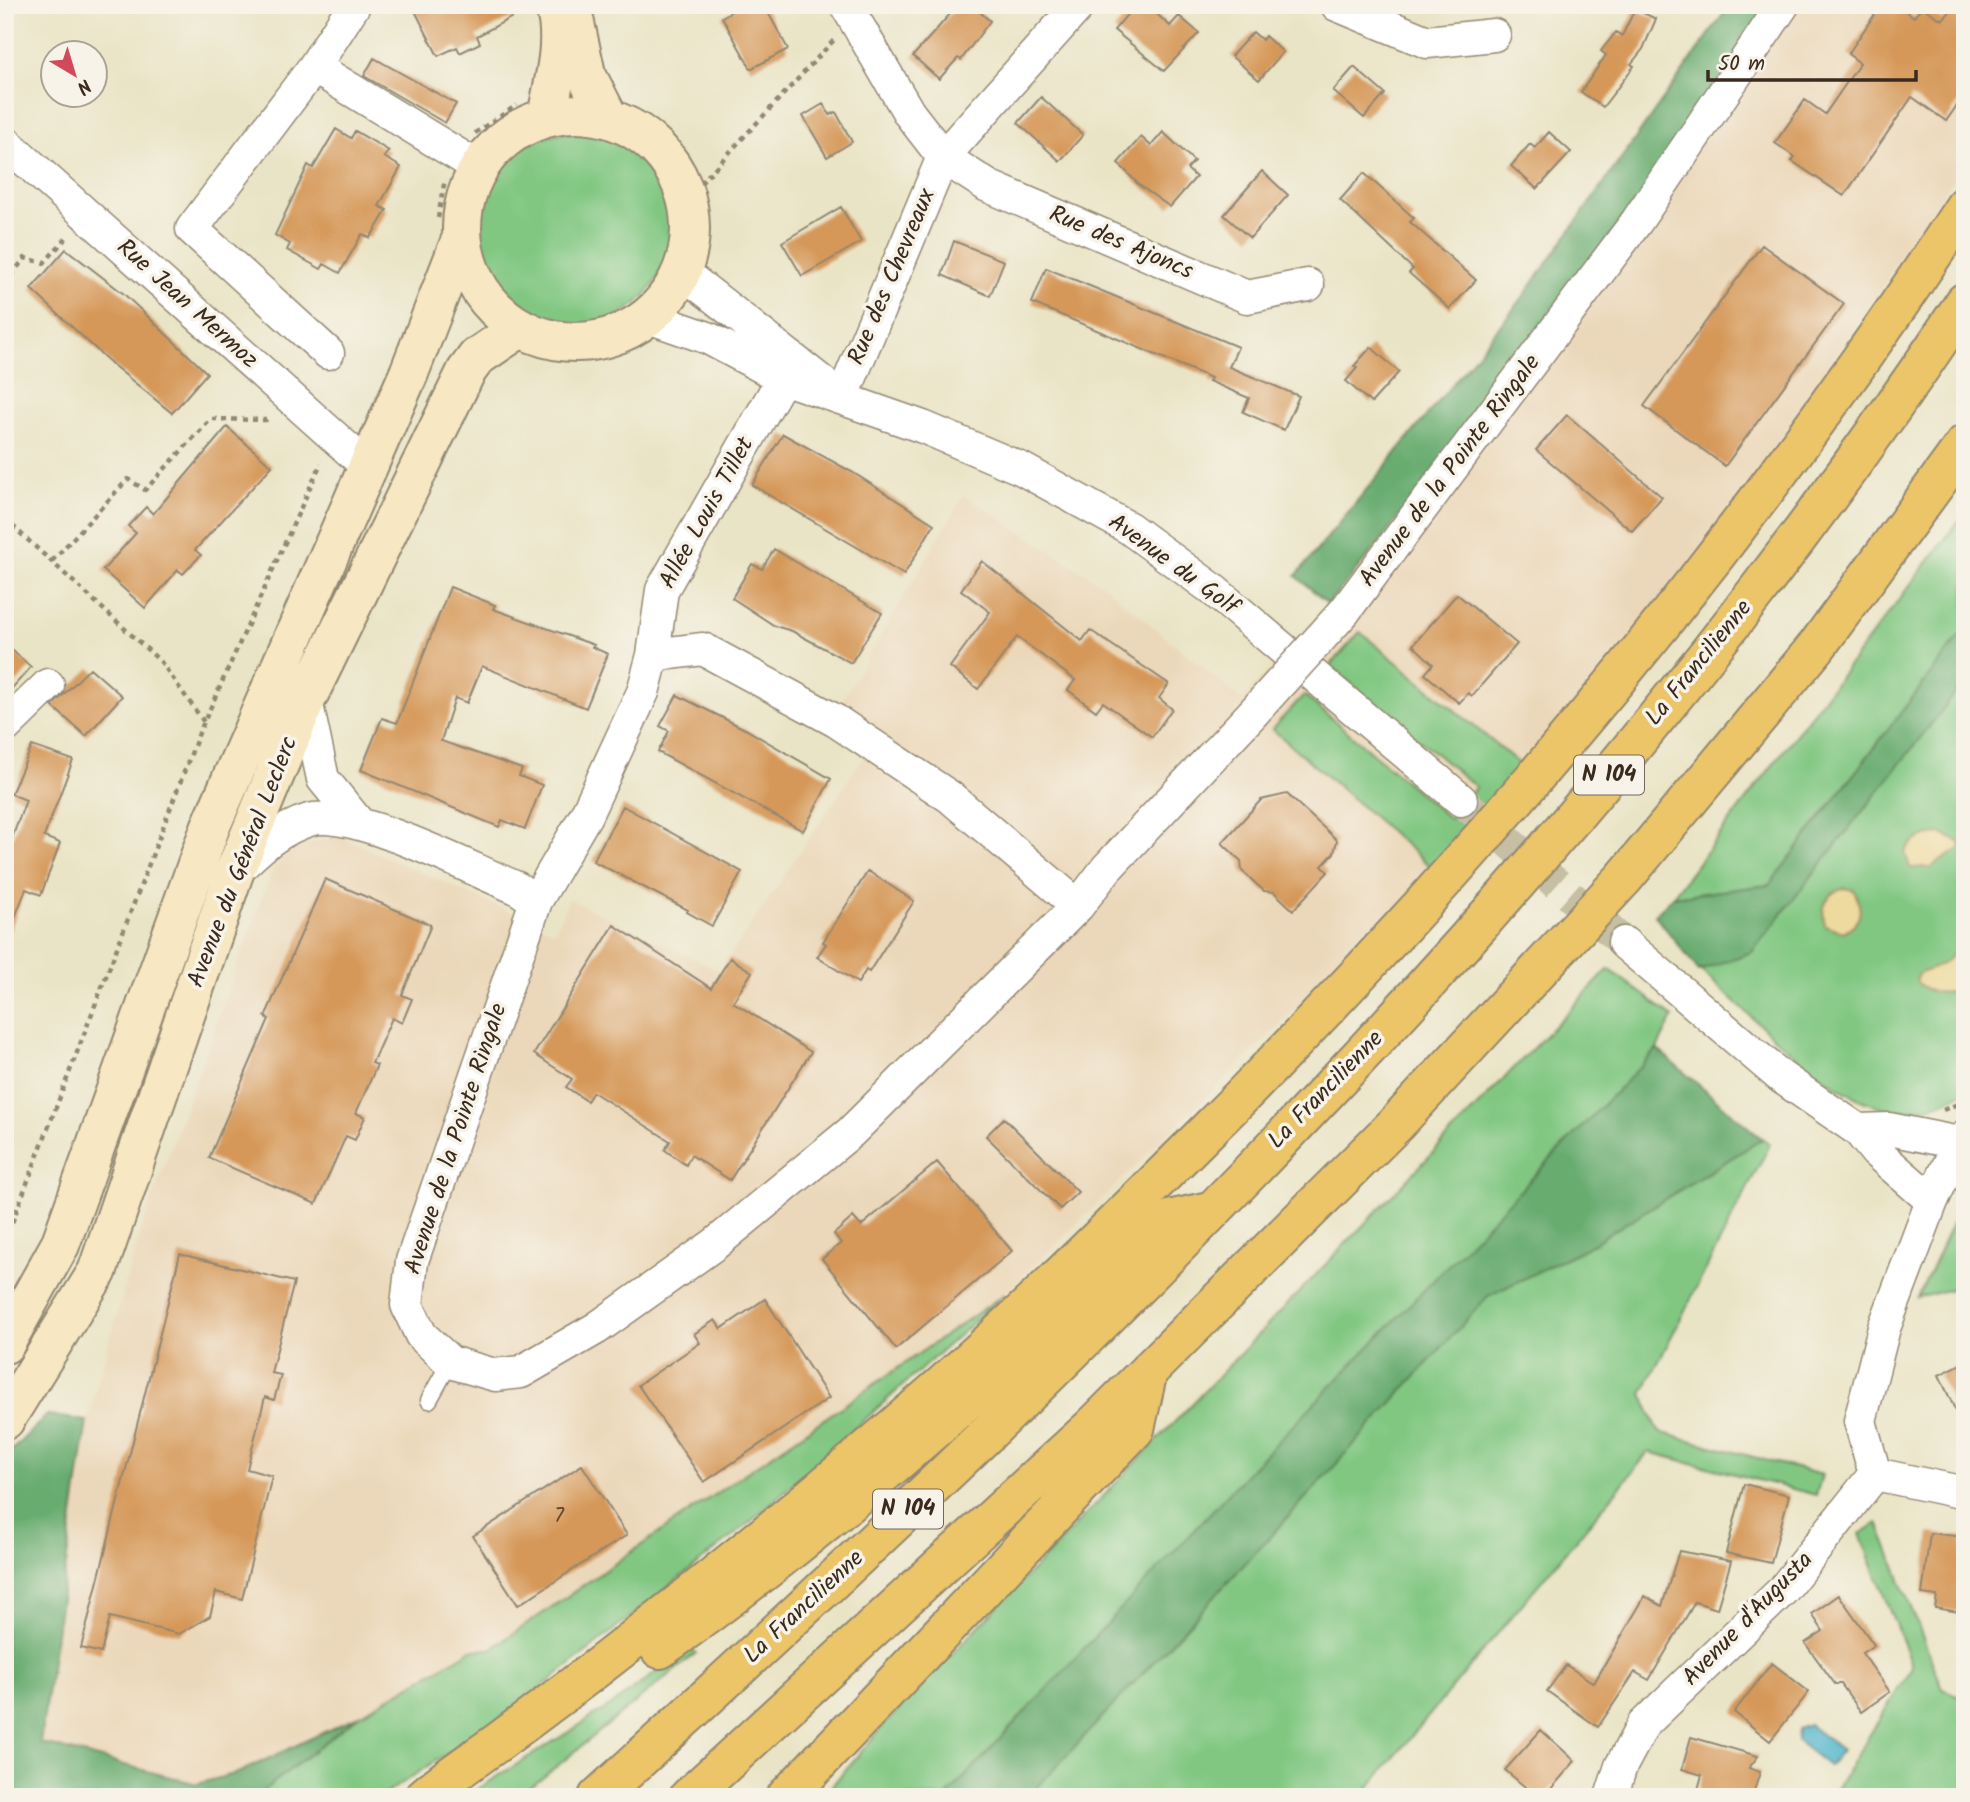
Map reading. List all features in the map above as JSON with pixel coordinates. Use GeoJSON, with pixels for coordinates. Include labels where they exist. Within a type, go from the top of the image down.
{"type":"FeatureCollection","features":[{"type":"Feature","properties":{"kind":"highway"},"geometry":{"type":"LineString","coordinates":[[424,1797],[635,1638],[796,1510],[944,1384],[1131,1208],[1310,1026],[1472,850],[1636,660],[1746,517],[1886,327],[1965,206]]}},
{"type":"Feature","properties":{"kind":"highway","name":"La Francilienne"},"geometry":{"type":"LineString","coordinates":[[597,1797],[842,1574],[1142,1284],[1209,1211],[1351,1068],[1568,826],[1742,610],[1919,370],[1965,302]]}},
{"type":"Feature","properties":{"kind":"highway","name":"N 104"},"geometry":{"type":"LineString","coordinates":[[689,1797],[885,1620],[1148,1371],[1396,1124],[1624,878],[1817,646],[1965,444]]}},
{"type":"Feature","properties":{"kind":"highway"},"geometry":{"type":"LineString","coordinates":[[443,1797],[517,1751],[705,1617],[823,1525],[1028,1346],[1160,1222],[1209,1211]]}},
{"type":"Feature","properties":{"kind":"highway"},"geometry":{"type":"LineString","coordinates":[[786,1797],[1135,1429],[1148,1371]]}},
{"type":"Feature","properties":{"kind":"main road"},"geometry":{"type":"LineString","coordinates":[[547,117],[555,79],[560,24],[555,5]]}},
{"type":"Feature","properties":{"kind":"main road"},"geometry":{"type":"LineString","coordinates":[[571,5],[586,74],[607,115]]}},
{"type":"Feature","properties":{"kind":"main road"},"geometry":{"type":"LineString","coordinates":[[574,113],[607,115],[648,138],[672,164],[687,198],[691,236],[682,272],[668,297],[648,317],[608,338],[562,342],[520,328],[492,307],[473,281],[460,242],[462,210],[478,167],[500,141],[547,117],[574,113]]}},
{"type":"Feature","properties":{"kind":"main road","name":"Avenue du Général Leclerc"},"geometry":{"type":"LineString","coordinates":[[5,1344],[60,1245],[210,828],[368,467],[460,242]]}},
{"type":"Feature","properties":{"kind":"main road","name":"Avenue du Général Leclerc"},"geometry":{"type":"LineString","coordinates":[[5,1420],[97,1272],[234,873],[306,700],[466,372],[477,357],[520,328]]}},
{"type":"Feature","properties":{"kind":"street"},"geometry":{"type":"LineString","coordinates":[[328,353],[192,229],[314,66],[354,5]]}},
{"type":"Feature","properties":{"kind":"street","name":"Rue des Chevreaux"},"geometry":{"type":"LineString","coordinates":[[842,398],[943,158],[1079,5]]}},
{"type":"Feature","properties":{"kind":"street"},"geometry":{"type":"LineString","coordinates":[[1337,5],[1427,42],[1494,35]]}},
{"type":"Feature","properties":{"kind":"street","name":"Avenue de la Pointe Ringale"},"geometry":{"type":"LineString","coordinates":[[653,655],[643,692],[586,815],[536,901],[412,1261],[407,1305],[422,1335],[450,1362],[495,1375],[521,1372],[597,1328],[715,1244],[851,1132],[1078,906],[1107,868],[1344,612],[1636,221],[1783,5]]}},
{"type":"Feature","properties":{"kind":"street","name":"Rue des Chevreaux"},"geometry":{"type":"LineString","coordinates":[[849,12],[909,113],[943,158]]}},
{"type":"Feature","properties":{"kind":"street"},"geometry":{"type":"LineString","coordinates":[[314,66],[478,167]]}},
{"type":"Feature","properties":{"kind":"street","name":"Rue Jean Mermoz"},"geometry":{"type":"LineString","coordinates":[[5,142],[368,467]]}},
{"type":"Feature","properties":{"kind":"street","name":"Rue des Ajoncs"},"geometry":{"type":"LineString","coordinates":[[943,158],[988,186],[1247,297],[1308,285]]}},
{"type":"Feature","properties":{"kind":"street"},"geometry":{"type":"LineString","coordinates":[[682,272],[842,398]]}},
{"type":"Feature","properties":{"kind":"street","name":"Avenue du Golf"},"geometry":{"type":"LineString","coordinates":[[648,317],[708,338],[783,377],[923,427],[1022,469],[1129,528],[1211,588],[1461,800]]}},
{"type":"Feature","properties":{"kind":"street","name":"Allée Louis Tillet"},"geometry":{"type":"LineString","coordinates":[[653,655],[662,590],[783,377]]}},
{"type":"Feature","properties":{"kind":"street"},"geometry":{"type":"LineString","coordinates":[[653,655],[703,649],[836,721],[950,797],[1078,906]]}},
{"type":"Feature","properties":{"kind":"street"},"geometry":{"type":"LineString","coordinates":[[5,727],[48,685]]}},
{"type":"Feature","properties":{"kind":"street"},"geometry":{"type":"LineString","coordinates":[[306,700],[323,779],[358,822]]}},
{"type":"Feature","properties":{"kind":"street"},"geometry":{"type":"LineString","coordinates":[[234,873],[272,836],[312,819],[358,822],[517,888],[536,901]]}},
{"type":"Feature","properties":{"kind":"street"},"geometry":{"type":"LineString","coordinates":[[1624,943],[1781,1077],[1858,1130],[1876,1152],[1932,1201]]}},
{"type":"Feature","properties":{"kind":"street"},"geometry":{"type":"LineString","coordinates":[[1858,1130],[1889,1129],[1962,1140],[1932,1201],[1884,1328],[1860,1421],[1875,1474],[1965,1493]]}},
{"type":"Feature","properties":{"kind":"street","name":"Avenue d'Augusta"},"geometry":{"type":"LineString","coordinates":[[1611,1797],[1621,1766],[1643,1725],[1783,1590],[1875,1474]]}},
{"type":"Feature","properties":{"kind":"lane"},"geometry":{"type":"LineString","coordinates":[[429,1401],[450,1362]]}},
{"type":"Feature","properties":{"kind":"path"},"geometry":{"type":"LineString","coordinates":[[687,198],[849,12]]}},
{"type":"Feature","properties":{"kind":"path"},"geometry":{"type":"LineString","coordinates":[[5,282],[26,258],[44,263],[87,215]]}},
{"type":"Feature","properties":{"kind":"path"},"geometry":{"type":"LineString","coordinates":[[52,561],[128,479],[145,490],[211,419],[266,419],[290,396]]}},
{"type":"Feature","properties":{"kind":"path"},"geometry":{"type":"LineString","coordinates":[[5,519],[161,662],[204,722]]}},
{"type":"Feature","properties":{"kind":"shaded area"},"geometry":{"type":"Polygon","coordinates":[[[1784,5],[1965,5],[1965,161],[1736,507],[1436,871],[1005,1294],[491,1649],[471,1650],[358,1716],[238,1773],[197,1784],[40,1743],[87,1421],[142,1227],[272,870],[295,847],[338,836],[554,931],[569,899],[720,971],[880,733],[838,707],[964,495],[1103,585],[1242,700],[1328,604],[1784,5]]]}},
{"type":"Feature","properties":{"kind":"green space"},"geometry":{"type":"Polygon","coordinates":[[[1730,5],[1784,5],[1377,546],[1328,604],[1296,576],[1521,300],[1730,5]]]}},
{"type":"Feature","properties":{"kind":"green space"},"geometry":{"type":"Polygon","coordinates":[[[574,132],[611,139],[643,160],[664,192],[671,229],[664,266],[643,298],[611,319],[574,326],[537,319],[505,298],[484,266],[477,229],[484,192],[505,160],[537,139],[574,132]]]}},
{"type":"Feature","properties":{"kind":"green space"},"geometry":{"type":"Polygon","coordinates":[[[1965,513],[1965,1091],[1931,1106],[1894,1110],[1871,1104],[1845,1092],[1819,1074],[1700,970],[1768,885],[1672,897],[1965,513]]]}},
{"type":"Feature","properties":{"kind":"green space"},"geometry":{"type":"Polygon","coordinates":[[[1965,629],[1965,681],[1752,952],[1699,971],[1655,915],[1672,897],[1769,885],[1965,629]]]}},
{"type":"Feature","properties":{"kind":"green space"},"geometry":{"type":"Polygon","coordinates":[[[1360,632],[1522,766],[1436,871],[1272,729],[1304,695],[1450,819],[1476,787],[1330,666],[1360,632]]]}},
{"type":"Feature","properties":{"kind":"green space"},"geometry":{"type":"Polygon","coordinates":[[[1609,969],[1673,1017],[1657,1049],[1635,1072],[1744,1125],[1770,1144],[1642,1394],[1659,1432],[1822,1475],[1816,1495],[1649,1452],[1361,1797],[822,1797],[885,1724],[1609,969]]]}},
{"type":"Feature","properties":{"kind":"green space"},"geometry":{"type":"Polygon","coordinates":[[[1657,1049],[1762,1139],[1584,1249],[1488,1296],[1291,1514],[1028,1797],[946,1797],[1249,1471],[1657,1049]]]}},
{"type":"Feature","properties":{"kind":"green space"},"geometry":{"type":"Polygon","coordinates":[[[1965,1196],[1965,1285],[1918,1298],[1965,1196]]]}},
{"type":"Feature","properties":{"kind":"green space"},"geometry":{"type":"Polygon","coordinates":[[[1005,1294],[748,1524],[514,1709],[381,1797],[255,1797],[358,1716],[471,1650],[491,1649],[1005,1294]]]}},
{"type":"Feature","properties":{"kind":"green space"},"geometry":{"type":"Polygon","coordinates":[[[47,1415],[87,1421],[40,1743],[197,1784],[238,1773],[358,1716],[255,1797],[5,1797],[5,1457],[47,1415]]]}},
{"type":"Feature","properties":{"kind":"green space"},"geometry":{"type":"Polygon","coordinates":[[[1878,1523],[1943,1689],[1965,1699],[1965,1797],[1831,1797],[1912,1667],[1860,1534],[1878,1523]]]}},
{"type":"Feature","properties":{"kind":"green space"},"geometry":{"type":"Polygon","coordinates":[[[691,1647],[696,1653],[519,1797],[465,1797],[613,1704],[691,1647]]]}},
{"type":"Feature","properties":{"kind":"sand"},"geometry":{"type":"Polygon","coordinates":[[[1942,834],[1960,842],[1961,848],[1931,867],[1910,868],[1905,852],[1912,843],[1931,835],[1942,834]]]}},
{"type":"Feature","properties":{"kind":"sand"},"geometry":{"type":"Polygon","coordinates":[[[1844,888],[1854,890],[1860,909],[1858,920],[1843,932],[1825,925],[1823,912],[1828,898],[1844,888]]]}},
{"type":"Feature","properties":{"kind":"sand"},"geometry":{"type":"Polygon","coordinates":[[[1965,943],[1965,986],[1952,991],[1933,992],[1916,981],[1918,974],[1943,964],[1965,943]]]}},
{"type":"Feature","properties":{"kind":"water"},"geometry":{"type":"Polygon","coordinates":[[[1809,1725],[1842,1750],[1829,1766],[1797,1741],[1798,1729],[1809,1725]]]}},
{"type":"Feature","properties":{"kind":"building"},"geometry":{"type":"Polygon","coordinates":[[[412,5],[535,5],[477,36],[480,43],[460,53],[457,47],[438,56],[412,5]]]}},
{"type":"Feature","properties":{"kind":"building"},"geometry":{"type":"Polygon","coordinates":[[[742,5],[764,5],[788,49],[751,69],[722,17],[742,5]]]}},
{"type":"Feature","properties":{"kind":"building"},"geometry":{"type":"Polygon","coordinates":[[[958,5],[972,5],[990,21],[961,60],[958,58],[939,79],[913,56],[958,5]]]}},
{"type":"Feature","properties":{"kind":"building"},"geometry":{"type":"Polygon","coordinates":[[[1135,5],[1147,5],[1170,26],[1179,16],[1199,33],[1164,71],[1114,30],[1135,5]]]}},
{"type":"Feature","properties":{"kind":"building"},"geometry":{"type":"Polygon","coordinates":[[[1881,5],[1896,5],[1914,17],[1922,7],[1942,20],[1956,5],[1965,5],[1965,94],[1946,121],[1912,97],[1844,196],[1792,161],[1795,157],[1775,143],[1805,100],[1825,114],[1860,63],[1848,54],[1881,5]]]}},
{"type":"Feature","properties":{"kind":"building"},"geometry":{"type":"Polygon","coordinates":[[[1635,9],[1656,19],[1643,49],[1631,64],[1634,66],[1603,107],[1581,92],[1606,55],[1601,51],[1616,32],[1622,36],[1635,9]]]}},
{"type":"Feature","properties":{"kind":"building"},"geometry":{"type":"Polygon","coordinates":[[[1253,32],[1262,40],[1265,36],[1283,52],[1259,80],[1231,56],[1253,32]]]}},
{"type":"Feature","properties":{"kind":"building"},"geometry":{"type":"Polygon","coordinates":[[[374,58],[456,104],[445,123],[364,76],[374,58]]]}},
{"type":"Feature","properties":{"kind":"building"},"geometry":{"type":"Polygon","coordinates":[[[1354,67],[1385,94],[1364,118],[1333,91],[1354,67]]]}},
{"type":"Feature","properties":{"kind":"building"},"geometry":{"type":"Polygon","coordinates":[[[1041,97],[1083,135],[1060,161],[1018,123],[1041,97]]]}},
{"type":"Feature","properties":{"kind":"building"},"geometry":{"type":"Polygon","coordinates":[[[823,104],[830,115],[836,112],[852,142],[827,157],[803,116],[823,104]]]}},
{"type":"Feature","properties":{"kind":"building"},"geometry":{"type":"Polygon","coordinates":[[[336,129],[351,138],[355,131],[389,151],[384,157],[401,167],[379,206],[387,210],[370,238],[362,234],[340,273],[324,264],[321,269],[287,250],[290,244],[275,235],[308,165],[313,168],[336,129]]]}},
{"type":"Feature","properties":{"kind":"building"},"geometry":{"type":"Polygon","coordinates":[[[1163,132],[1194,161],[1187,169],[1196,177],[1170,207],[1139,185],[1118,163],[1141,137],[1151,146],[1163,132]]]}},
{"type":"Feature","properties":{"kind":"building"},"geometry":{"type":"Polygon","coordinates":[[[1549,132],[1571,152],[1537,189],[1511,166],[1530,144],[1535,148],[1549,132]]]}},
{"type":"Feature","properties":{"kind":"building"},"geometry":{"type":"Polygon","coordinates":[[[1262,171],[1288,195],[1250,238],[1224,215],[1262,171]]]}},
{"type":"Feature","properties":{"kind":"building"},"geometry":{"type":"Polygon","coordinates":[[[1364,173],[1414,218],[1410,222],[1476,280],[1450,309],[1409,273],[1413,269],[1340,200],[1364,173]]]}},
{"type":"Feature","properties":{"kind":"building"},"geometry":{"type":"Polygon","coordinates":[[[841,207],[861,242],[802,276],[782,242],[841,207]]]}},
{"type":"Feature","properties":{"kind":"building"},"geometry":{"type":"Polygon","coordinates":[[[954,241],[1004,261],[990,296],[942,275],[954,241]]]}},
{"type":"Feature","properties":{"kind":"building"},"geometry":{"type":"Polygon","coordinates":[[[1762,245],[1844,304],[1725,466],[1644,406],[1762,245]]]}},
{"type":"Feature","properties":{"kind":"building"},"geometry":{"type":"Polygon","coordinates":[[[66,249],[124,294],[207,373],[172,413],[113,365],[31,289],[66,249]]]}},
{"type":"Feature","properties":{"kind":"building"},"geometry":{"type":"Polygon","coordinates":[[[1046,268],[1238,347],[1229,367],[1299,396],[1284,430],[1243,412],[1249,398],[1209,381],[1211,378],[1032,303],[1046,268]]]}},
{"type":"Feature","properties":{"kind":"building"},"geometry":{"type":"Polygon","coordinates":[[[1371,347],[1399,372],[1371,403],[1346,381],[1357,368],[1354,366],[1371,347]]]}},
{"type":"Feature","properties":{"kind":"building"},"geometry":{"type":"Polygon","coordinates":[[[1567,415],[1662,497],[1632,531],[1536,450],[1567,415]]]}},
{"type":"Feature","properties":{"kind":"building"},"geometry":{"type":"Polygon","coordinates":[[[227,427],[272,466],[195,550],[201,555],[183,574],[178,570],[145,608],[103,570],[136,533],[128,526],[146,507],[153,514],[227,427]]]}},
{"type":"Feature","properties":{"kind":"building"},"geometry":{"type":"Polygon","coordinates":[[[783,434],[852,472],[934,524],[904,575],[752,485],[783,434]]]}},
{"type":"Feature","properties":{"kind":"building"},"geometry":{"type":"Polygon","coordinates":[[[774,549],[882,613],[851,663],[792,631],[775,626],[732,598],[752,564],[762,569],[774,549]]]}},
{"type":"Feature","properties":{"kind":"building"},"geometry":{"type":"Polygon","coordinates":[[[982,561],[1082,641],[1090,630],[1169,684],[1159,698],[1172,709],[1152,737],[1103,702],[1096,711],[1068,690],[1075,680],[1017,637],[978,689],[950,667],[990,612],[961,590],[982,561]]]}},
{"type":"Feature","properties":{"kind":"building"},"geometry":{"type":"Polygon","coordinates":[[[450,587],[495,605],[493,609],[594,645],[592,647],[608,654],[586,708],[482,666],[467,703],[455,698],[441,741],[522,769],[519,776],[542,785],[525,829],[502,820],[499,827],[361,770],[382,718],[397,723],[450,587]]]}},
{"type":"Feature","properties":{"kind":"building"},"geometry":{"type":"Polygon","coordinates":[[[1457,594],[1517,644],[1472,696],[1468,693],[1459,703],[1425,674],[1433,664],[1413,645],[1457,594]]]}},
{"type":"Feature","properties":{"kind":"building"},"geometry":{"type":"Polygon","coordinates":[[[5,644],[31,667],[5,696],[5,644]]]}},
{"type":"Feature","properties":{"kind":"building"},"geometry":{"type":"Polygon","coordinates":[[[90,668],[122,696],[86,736],[52,706],[90,668]]]}},
{"type":"Feature","properties":{"kind":"building"},"geometry":{"type":"Polygon","coordinates":[[[677,695],[747,730],[831,779],[803,831],[658,752],[669,731],[660,726],[677,695]]]}},
{"type":"Feature","properties":{"kind":"building"},"geometry":{"type":"Polygon","coordinates":[[[32,746],[73,760],[44,837],[60,843],[41,895],[26,889],[7,938],[5,857],[26,800],[11,794],[32,746]]]}},
{"type":"Feature","properties":{"kind":"building"},"geometry":{"type":"Polygon","coordinates":[[[1287,794],[1337,840],[1334,853],[1322,866],[1328,872],[1293,910],[1274,892],[1264,891],[1242,871],[1241,861],[1222,843],[1261,800],[1287,794]]]}},
{"type":"Feature","properties":{"kind":"building"},"geometry":{"type":"Polygon","coordinates":[[[623,806],[742,872],[712,926],[687,912],[688,910],[593,861],[623,806]]]}},
{"type":"Feature","properties":{"kind":"building"},"geometry":{"type":"Polygon","coordinates":[[[868,871],[914,901],[869,972],[866,970],[858,983],[817,957],[826,944],[823,942],[868,871]]]}},
{"type":"Feature","properties":{"kind":"building"},"geometry":{"type":"Polygon","coordinates":[[[325,879],[431,925],[402,995],[412,999],[402,1023],[392,1018],[372,1063],[377,1065],[356,1113],[365,1117],[355,1140],[346,1136],[316,1204],[209,1158],[269,1019],[265,1017],[325,879]]]}},
{"type":"Feature","properties":{"kind":"building"},"geometry":{"type":"Polygon","coordinates":[[[614,925],[711,988],[730,958],[752,972],[733,1002],[811,1052],[730,1180],[691,1155],[686,1165],[665,1150],[670,1141],[593,1092],[587,1101],[566,1087],[572,1079],[534,1054],[614,925]]]}},
{"type":"Feature","properties":{"kind":"building"},"geometry":{"type":"Polygon","coordinates":[[[1004,1118],[1078,1192],[1060,1209],[986,1136],[1004,1118]]]}},
{"type":"Feature","properties":{"kind":"building"},"geometry":{"type":"Polygon","coordinates":[[[937,1162],[1012,1251],[896,1349],[822,1259],[841,1243],[834,1234],[853,1217],[861,1226],[937,1162]]]}},
{"type":"Feature","properties":{"kind":"building"},"geometry":{"type":"Polygon","coordinates":[[[180,1254],[294,1282],[271,1373],[281,1375],[274,1400],[265,1397],[247,1469],[272,1476],[242,1599],[216,1592],[210,1616],[179,1634],[110,1617],[101,1653],[81,1648],[180,1254]]]}},
{"type":"Feature","properties":{"kind":"building"},"geometry":{"type":"Polygon","coordinates":[[[765,1299],[829,1398],[704,1482],[638,1385],[700,1343],[694,1334],[715,1320],[721,1329],[765,1299]]]}},
{"type":"Feature","properties":{"kind":"building"},"geometry":{"type":"Polygon","coordinates":[[[1965,1362],[1965,1431],[1939,1375],[1965,1362]]]}},
{"type":"Feature","properties":{"kind":"building"},"geometry":{"type":"Polygon","coordinates":[[[582,1465],[627,1535],[518,1605],[473,1536],[582,1465]]]}},
{"type":"Feature","properties":{"kind":"building"},"geometry":{"type":"Polygon","coordinates":[[[1744,1484],[1789,1495],[1771,1563],[1726,1553],[1744,1484]]]}},
{"type":"Feature","properties":{"kind":"building"},"geometry":{"type":"Polygon","coordinates":[[[1930,1533],[1964,1537],[1961,1558],[1965,1559],[1965,1613],[1935,1608],[1937,1596],[1922,1594],[1930,1533]]]}},
{"type":"Feature","properties":{"kind":"building"},"geometry":{"type":"Polygon","coordinates":[[[1679,1551],[1731,1561],[1717,1609],[1695,1602],[1649,1680],[1635,1672],[1598,1727],[1547,1691],[1566,1665],[1594,1683],[1645,1596],[1662,1606],[1679,1551]]]}},
{"type":"Feature","properties":{"kind":"building"},"geometry":{"type":"Polygon","coordinates":[[[1839,1595],[1874,1645],[1862,1653],[1890,1692],[1861,1712],[1841,1684],[1835,1684],[1805,1643],[1823,1631],[1812,1614],[1839,1595]]]}},
{"type":"Feature","properties":{"kind":"building"},"geometry":{"type":"Polygon","coordinates":[[[1772,1663],[1809,1692],[1770,1741],[1734,1712],[1772,1663]]]}},
{"type":"Feature","properties":{"kind":"building"},"geometry":{"type":"Polygon","coordinates":[[[1541,1730],[1575,1761],[1544,1797],[1537,1797],[1505,1770],[1541,1730]]]}},
{"type":"Feature","properties":{"kind":"building"},"geometry":{"type":"Polygon","coordinates":[[[1691,1737],[1758,1756],[1749,1768],[1760,1772],[1752,1797],[1696,1797],[1702,1775],[1682,1769],[1691,1737]]]}},
{"type":"Feature","properties":{"kind":"tunnel"},"geometry":{"type":"LineString","coordinates":[[1461,800],[1624,943]]}}]}
